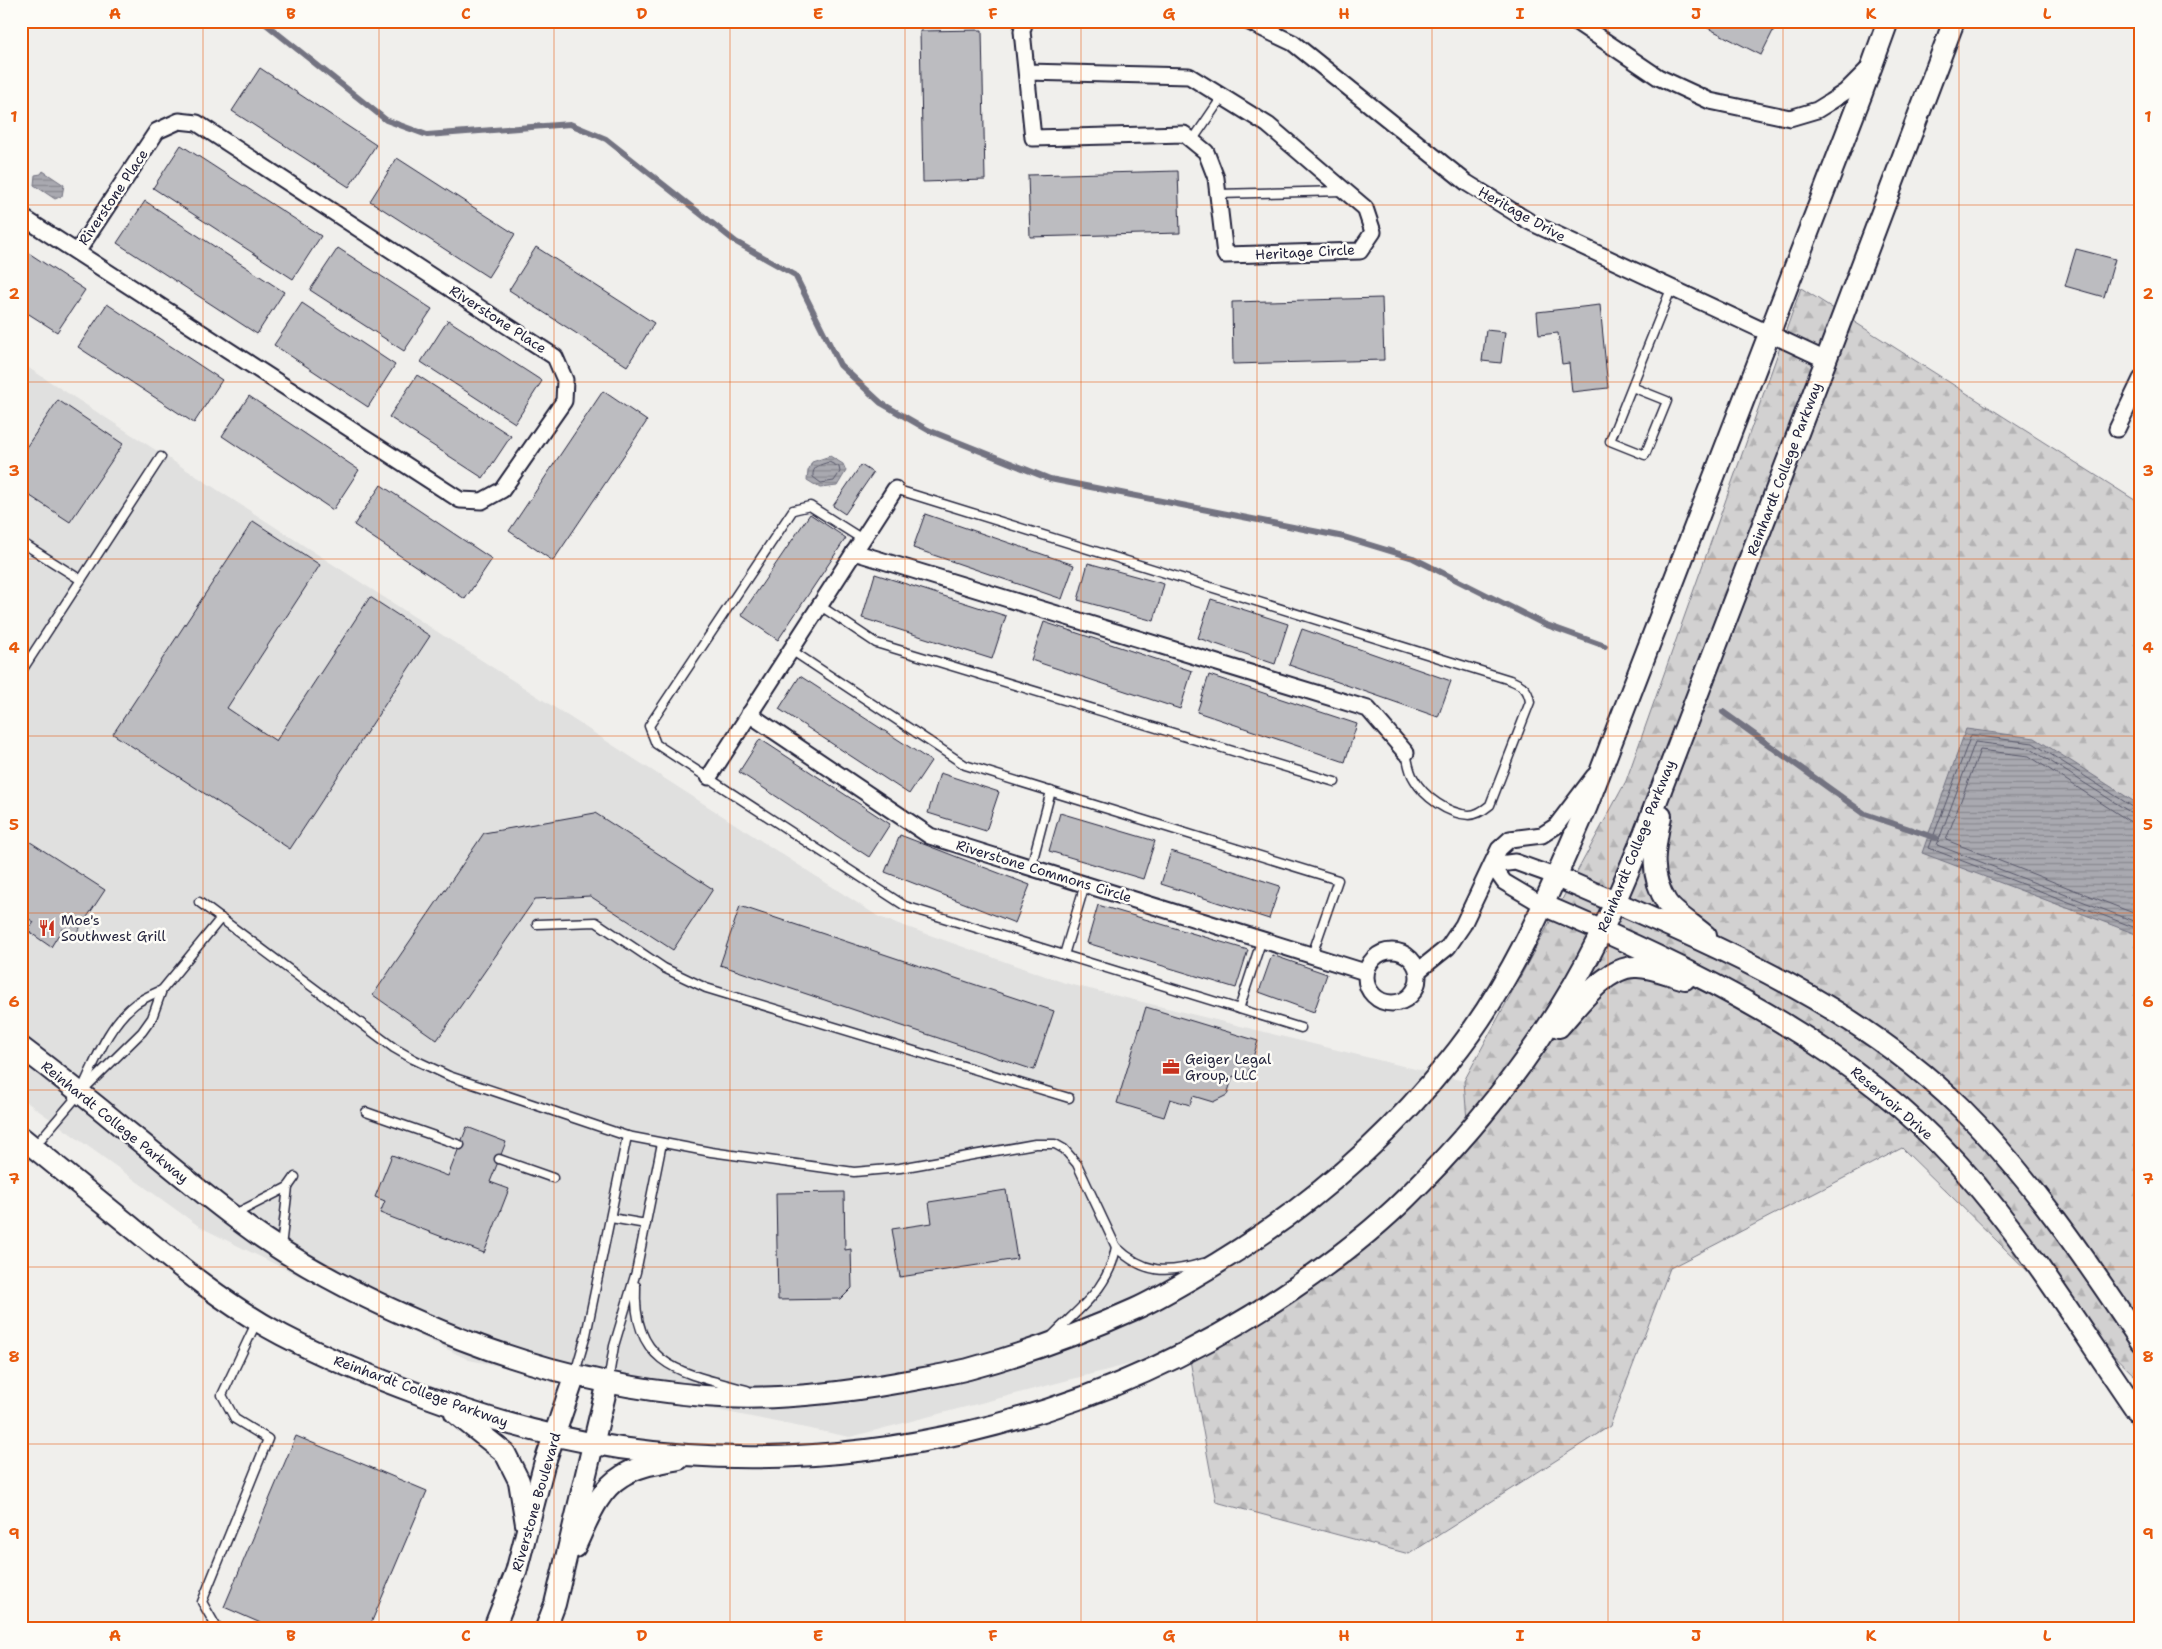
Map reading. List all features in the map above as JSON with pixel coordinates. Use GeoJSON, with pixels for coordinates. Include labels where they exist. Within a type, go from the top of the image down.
{"type":"FeatureCollection","features":[{"type":"Feature","properties":{"kind":"street"},"geometry":{"type":"LineString","coordinates":[[1025,21],[1022,31],[1033,138],[1184,134],[1192,141]]}},
{"type":"Feature","properties":{"kind":"street","name":"Heritage Drive"},"geometry":{"type":"LineString","coordinates":[[1247,21],[1293,44],[1467,183],[1530,222],[1826,360]]}},
{"type":"Feature","properties":{"kind":"street"},"geometry":{"type":"LineString","coordinates":[[1575,21],[1658,77],[1710,101],[1790,118],[1812,112],[1845,92],[1873,63]]}},
{"type":"Feature","properties":{"kind":"street","name":"Reinhardt College Parkway"},"geometry":{"type":"LineString","coordinates":[[21,1047],[232,1216],[280,1249],[344,1286],[459,1338],[575,1375],[608,1382],[708,1396],[773,1396],[837,1393],[966,1370],[1040,1348],[1138,1308],[1239,1251],[1289,1217],[1374,1144],[1450,1061],[1485,1014],[1516,960],[1557,877],[1605,762],[1888,21]]}},
{"type":"Feature","properties":{"kind":"street","name":"Reinhardt College Parkway"},"geometry":{"type":"LineString","coordinates":[[28,1142],[182,1269],[257,1321],[347,1366],[484,1417],[554,1435],[623,1448],[753,1457],[831,1453],[877,1448],[951,1436],[1057,1407],[1159,1367],[1258,1312],[1318,1271],[1405,1200],[1456,1146],[1503,1090],[1565,1000],[1616,903],[1826,360],[1954,21]]}},
{"type":"Feature","properties":{"kind":"street","name":"Heritage Circle"},"geometry":{"type":"LineString","coordinates":[[1027,72],[1189,76],[1268,126],[1345,191],[1365,208],[1373,232],[1360,251],[1225,255],[1216,178],[1206,152],[1192,141]]}},
{"type":"Feature","properties":{"kind":"street","name":"Riverstone Place"},"geometry":{"type":"LineString","coordinates":[[21,216],[460,500],[482,501],[502,490],[564,401],[565,380],[555,357],[197,124],[179,121],[157,131],[77,252]]}},
{"type":"Feature","properties":{"kind":"street"},"geometry":{"type":"LineString","coordinates":[[2117,429],[2141,379]]}},
{"type":"Feature","properties":{"kind":"street"},"geometry":{"type":"LineString","coordinates":[[709,777],[895,489]]}},
{"type":"Feature","properties":{"kind":"street"},"geometry":{"type":"LineString","coordinates":[[858,546],[1368,709],[1406,752]]}},
{"type":"Feature","properties":{"kind":"street","name":"Riverstone Commons Circle"},"geometry":{"type":"LineString","coordinates":[[749,714],[930,836],[1365,972]]}},
{"type":"Feature","properties":{"kind":"street"},"geometry":{"type":"LineString","coordinates":[[1418,971],[1448,947],[1463,925],[1499,849],[1510,839],[1542,835],[1556,826],[1605,762]]}},
{"type":"Feature","properties":{"kind":"street"},"geometry":{"type":"LineString","coordinates":[[1670,765],[1655,847],[1654,878],[1668,904],[1726,953]]}},
{"type":"Feature","properties":{"kind":"street"},"geometry":{"type":"LineString","coordinates":[[1492,865],[1515,862],[1557,877],[1726,953],[1784,981],[1851,1021],[1908,1062],[1959,1107],[1996,1145],[2030,1185],[2141,1342]]}},
{"type":"Feature","properties":{"kind":"street"},"geometry":{"type":"LineString","coordinates":[[1492,865],[1504,882],[1543,905]]}},
{"type":"Feature","properties":{"kind":"street","name":"Reservoir Drive"},"geometry":{"type":"LineString","coordinates":[[1543,905],[1602,930],[1718,987],[1788,1026],[1848,1066],[1929,1134],[1959,1165],[2018,1238],[2141,1417]]}},
{"type":"Feature","properties":{"kind":"street"},"geometry":{"type":"LineString","coordinates":[[1391,950],[1403,953],[1412,960],[1418,971],[1418,983],[1413,994],[1404,1001],[1392,1004],[1380,1002],[1371,994],[1366,984],[1365,972],[1370,961],[1380,953],[1391,950]]}},
{"type":"Feature","properties":{"kind":"street"},"geometry":{"type":"LineString","coordinates":[[1503,1090],[1592,990],[1614,972],[1636,966],[1718,987]]}},
{"type":"Feature","properties":{"kind":"street","name":"Riverstone Boulevard"},"geometry":{"type":"LineString","coordinates":[[494,1628],[516,1572],[544,1465],[575,1375]]}},
{"type":"Feature","properties":{"kind":"street"},"geometry":{"type":"LineString","coordinates":[[546,1628],[561,1576],[608,1382]]}},
{"type":"Feature","properties":{"kind":"street"},"geometry":{"type":"LineString","coordinates":[[442,1402],[506,1453],[519,1481],[528,1532]]}},
{"type":"Feature","properties":{"kind":"street"},"geometry":{"type":"LineString","coordinates":[[561,1576],[600,1496],[622,1476],[644,1466],[698,1454]]}},
{"type":"Feature","properties":{"kind":"lane"},"geometry":{"type":"LineString","coordinates":[[1192,141],[1222,97]]}},
{"type":"Feature","properties":{"kind":"lane"},"geometry":{"type":"LineString","coordinates":[[1218,194],[1345,191]]}},
{"type":"Feature","properties":{"kind":"lane"},"geometry":{"type":"LineString","coordinates":[[1632,387],[1667,401],[1645,455],[1610,441],[1671,289]]}},
{"type":"Feature","properties":{"kind":"lane"},"geometry":{"type":"LineString","coordinates":[[21,672],[161,457]]}},
{"type":"Feature","properties":{"kind":"lane"},"geometry":{"type":"LineString","coordinates":[[895,489],[1501,677],[1520,684],[1528,691],[1530,702],[1490,805],[1482,811],[1471,815],[1460,813],[1446,808],[1432,799],[1413,778],[1406,752]]}},
{"type":"Feature","properties":{"kind":"lane"},"geometry":{"type":"LineString","coordinates":[[858,546],[810,506],[793,510],[648,726],[656,744],[905,906],[1301,1028]]}},
{"type":"Feature","properties":{"kind":"lane"},"geometry":{"type":"LineString","coordinates":[[21,542],[81,580]]}},
{"type":"Feature","properties":{"kind":"lane"},"geometry":{"type":"LineString","coordinates":[[819,605],[876,643],[1335,782]]}},
{"type":"Feature","properties":{"kind":"lane"},"geometry":{"type":"LineString","coordinates":[[791,650],[965,765],[1338,880],[1312,955]]}},
{"type":"Feature","properties":{"kind":"lane"},"geometry":{"type":"LineString","coordinates":[[1031,867],[1051,791]]}},
{"type":"Feature","properties":{"kind":"lane"},"geometry":{"type":"LineString","coordinates":[[1064,955],[1085,884]]}},
{"type":"Feature","properties":{"kind":"lane"},"geometry":{"type":"LineString","coordinates":[[199,902],[394,1048],[413,1059],[449,1076],[627,1136],[831,1170],[854,1172],[908,1166],[1035,1144],[1056,1144],[1064,1149],[1078,1164],[1116,1247],[1138,1264],[1151,1269],[1165,1271],[1187,1267],[1239,1251]]}},
{"type":"Feature","properties":{"kind":"lane"},"geometry":{"type":"LineString","coordinates":[[28,1142],[142,1032],[152,1018],[162,990],[221,918]]}},
{"type":"Feature","properties":{"kind":"lane"},"geometry":{"type":"LineString","coordinates":[[537,924],[596,922],[664,968],[706,988],[1069,1098]]}},
{"type":"Feature","properties":{"kind":"lane"},"geometry":{"type":"LineString","coordinates":[[1239,1009],[1262,939]]}},
{"type":"Feature","properties":{"kind":"lane"},"geometry":{"type":"LineString","coordinates":[[80,1093],[114,1028],[134,1005],[162,990]]}},
{"type":"Feature","properties":{"kind":"lane"},"geometry":{"type":"LineString","coordinates":[[366,1112],[460,1145]]}},
{"type":"Feature","properties":{"kind":"lane"},"geometry":{"type":"LineString","coordinates":[[575,1375],[586,1335],[627,1136]]}},
{"type":"Feature","properties":{"kind":"lane"},"geometry":{"type":"LineString","coordinates":[[608,1382],[614,1346],[636,1272],[662,1143]]}},
{"type":"Feature","properties":{"kind":"lane"},"geometry":{"type":"LineString","coordinates":[[499,1159],[553,1178]]}},
{"type":"Feature","properties":{"kind":"lane"},"geometry":{"type":"LineString","coordinates":[[232,1216],[288,1187],[295,1177]]}},
{"type":"Feature","properties":{"kind":"lane"},"geometry":{"type":"LineString","coordinates":[[280,1249],[288,1187]]}},
{"type":"Feature","properties":{"kind":"lane"},"geometry":{"type":"LineString","coordinates":[[610,1218],[646,1224]]}},
{"type":"Feature","properties":{"kind":"lane"},"geometry":{"type":"LineString","coordinates":[[1040,1348],[1098,1291],[1113,1265],[1116,1247]]}},
{"type":"Feature","properties":{"kind":"lane"},"geometry":{"type":"LineString","coordinates":[[636,1272],[634,1308],[640,1332],[650,1348],[670,1365],[688,1375],[773,1396]]}},
{"type":"Feature","properties":{"kind":"lane"},"geometry":{"type":"LineString","coordinates":[[217,1628],[202,1602],[268,1438],[235,1419],[222,1395],[257,1321]]}},
{"type":"Feature","properties":{"kind":"shaded area"},"geometry":{"type":"Polygon","coordinates":[[[21,363],[879,917],[1065,983],[1464,1081],[1468,1135],[1356,1245],[1188,1349],[850,1437],[469,1360],[200,1227],[21,1098],[21,363]]]}},
{"type":"Feature","properties":{"kind":"green space"},"geometry":{"type":"Polygon","coordinates":[[[1801,288],[2141,504],[2141,1382],[1902,1148],[1670,1268],[1610,1426],[1409,1554],[1216,1502],[1188,1349],[1356,1245],[1468,1135],[1464,1081],[1626,781],[1801,288]]]}},
{"type":"Feature","properties":{"kind":"water"},"geometry":{"type":"Polygon","coordinates":[[[43,171],[64,185],[62,196],[55,199],[34,185],[35,175],[41,174],[43,171]]]}},
{"type":"Feature","properties":{"kind":"water"},"geometry":{"type":"Polygon","coordinates":[[[830,456],[843,464],[846,471],[837,486],[820,488],[807,480],[808,471],[812,462],[830,456]]]}},
{"type":"Feature","properties":{"kind":"water"},"geometry":{"type":"Polygon","coordinates":[[[1966,729],[2035,738],[2141,806],[2141,936],[1922,853],[1966,729]]]}},
{"type":"Feature","properties":{"kind":"building"},"geometry":{"type":"Polygon","coordinates":[[[1694,21],[1778,21],[1761,55],[1694,21]]]}},
{"type":"Feature","properties":{"kind":"building"},"geometry":{"type":"Polygon","coordinates":[[[982,30],[985,180],[923,182],[920,31],[982,30]]]}},
{"type":"Feature","properties":{"kind":"building"},"geometry":{"type":"Polygon","coordinates":[[[260,68],[376,145],[349,187],[232,111],[260,68]]]}},
{"type":"Feature","properties":{"kind":"building"},"geometry":{"type":"Polygon","coordinates":[[[181,145],[321,236],[293,279],[153,188],[181,145]]]}},
{"type":"Feature","properties":{"kind":"building"},"geometry":{"type":"Polygon","coordinates":[[[397,158],[515,234],[488,277],[370,201],[397,158]]]}},
{"type":"Feature","properties":{"kind":"building"},"geometry":{"type":"Polygon","coordinates":[[[1178,171],[1180,233],[1030,237],[1028,175],[1178,171]]]}},
{"type":"Feature","properties":{"kind":"building"},"geometry":{"type":"Polygon","coordinates":[[[145,201],[284,292],[257,334],[117,243],[145,201]]]}},
{"type":"Feature","properties":{"kind":"building"},"geometry":{"type":"Polygon","coordinates":[[[536,247],[654,323],[627,366],[509,290],[536,247]]]}},
{"type":"Feature","properties":{"kind":"building"},"geometry":{"type":"Polygon","coordinates":[[[21,248],[85,290],[57,332],[21,309],[21,248]]]}},
{"type":"Feature","properties":{"kind":"building"},"geometry":{"type":"Polygon","coordinates":[[[338,248],[432,309],[404,351],[310,290],[338,248]]]}},
{"type":"Feature","properties":{"kind":"building"},"geometry":{"type":"Polygon","coordinates":[[[2076,249],[2115,259],[2104,297],[2065,286],[2076,249]]]}},
{"type":"Feature","properties":{"kind":"building"},"geometry":{"type":"Polygon","coordinates":[[[1382,298],[1384,360],[1233,364],[1232,302],[1382,298]]]}},
{"type":"Feature","properties":{"kind":"building"},"geometry":{"type":"Polygon","coordinates":[[[302,303],[395,365],[368,407],[274,345],[302,303]]]}},
{"type":"Feature","properties":{"kind":"building"},"geometry":{"type":"Polygon","coordinates":[[[107,304],[222,380],[194,423],[78,347],[107,304]]]}},
{"type":"Feature","properties":{"kind":"building"},"geometry":{"type":"Polygon","coordinates":[[[1600,305],[1608,388],[1572,392],[1569,363],[1562,364],[1558,333],[1539,335],[1537,312],[1600,305]]]}},
{"type":"Feature","properties":{"kind":"building"},"geometry":{"type":"Polygon","coordinates":[[[448,320],[542,381],[515,423],[421,362],[448,320]]]}},
{"type":"Feature","properties":{"kind":"building"},"geometry":{"type":"Polygon","coordinates":[[[1486,330],[1505,332],[1501,363],[1482,361],[1486,330]]]}},
{"type":"Feature","properties":{"kind":"building"},"geometry":{"type":"Polygon","coordinates":[[[417,375],[511,436],[483,478],[389,417],[417,375]]]}},
{"type":"Feature","properties":{"kind":"building"},"geometry":{"type":"Polygon","coordinates":[[[603,391],[647,421],[553,561],[509,531],[603,391]]]}},
{"type":"Feature","properties":{"kind":"building"},"geometry":{"type":"Polygon","coordinates":[[[249,396],[359,470],[333,510],[222,436],[249,396]]]}},
{"type":"Feature","properties":{"kind":"building"},"geometry":{"type":"Polygon","coordinates":[[[58,400],[123,444],[70,522],[21,490],[21,455],[58,400]]]}},
{"type":"Feature","properties":{"kind":"building"},"geometry":{"type":"Polygon","coordinates":[[[861,465],[873,473],[845,514],[833,506],[861,465]]]}},
{"type":"Feature","properties":{"kind":"building"},"geometry":{"type":"Polygon","coordinates":[[[381,485],[492,559],[465,599],[354,525],[381,485]]]}},
{"type":"Feature","properties":{"kind":"building"},"geometry":{"type":"Polygon","coordinates":[[[810,514],[846,538],[778,640],[741,615],[810,514]]]}},
{"type":"Feature","properties":{"kind":"building"},"geometry":{"type":"Polygon","coordinates":[[[925,514],[1074,565],[1062,599],[913,548],[925,514]]]}},
{"type":"Feature","properties":{"kind":"building"},"geometry":{"type":"Polygon","coordinates":[[[253,521],[320,565],[227,708],[276,741],[370,597],[430,636],[290,849],[113,734],[253,521]]]}},
{"type":"Feature","properties":{"kind":"building"},"geometry":{"type":"Polygon","coordinates":[[[1088,563],[1164,584],[1154,621],[1078,600],[1088,563]]]}},
{"type":"Feature","properties":{"kind":"building"},"geometry":{"type":"Polygon","coordinates":[[[875,574],[1006,616],[992,659],[862,618],[875,574]]]}},
{"type":"Feature","properties":{"kind":"building"},"geometry":{"type":"Polygon","coordinates":[[[21,588],[27,592],[21,601],[21,588]]]}},
{"type":"Feature","properties":{"kind":"building"},"geometry":{"type":"Polygon","coordinates":[[[1211,599],[1288,624],[1275,664],[1198,638],[1211,599]]]}},
{"type":"Feature","properties":{"kind":"building"},"geometry":{"type":"Polygon","coordinates":[[[1044,622],[1192,671],[1180,709],[1031,660],[1044,622]]]}},
{"type":"Feature","properties":{"kind":"building"},"geometry":{"type":"Polygon","coordinates":[[[1302,629],[1451,681],[1438,717],[1289,665],[1302,629]]]}},
{"type":"Feature","properties":{"kind":"building"},"geometry":{"type":"Polygon","coordinates":[[[1209,675],[1357,724],[1345,762],[1197,712],[1209,675]]]}},
{"type":"Feature","properties":{"kind":"building"},"geometry":{"type":"Polygon","coordinates":[[[800,676],[931,761],[909,794],[779,709],[800,676]]]}},
{"type":"Feature","properties":{"kind":"building"},"geometry":{"type":"Polygon","coordinates":[[[760,739],[890,824],[869,857],[739,772],[760,739]]]}},
{"type":"Feature","properties":{"kind":"building"},"geometry":{"type":"Polygon","coordinates":[[[940,773],[999,792],[986,831],[928,813],[940,773]]]}},
{"type":"Feature","properties":{"kind":"building"},"geometry":{"type":"Polygon","coordinates":[[[595,813],[713,889],[673,950],[590,896],[535,899],[437,1040],[373,995],[484,833],[595,813]]]}},
{"type":"Feature","properties":{"kind":"building"},"geometry":{"type":"Polygon","coordinates":[[[1060,813],[1155,841],[1143,879],[1049,851],[1060,813]]]}},
{"type":"Feature","properties":{"kind":"building"},"geometry":{"type":"Polygon","coordinates":[[[900,835],[1030,885],[1015,923],[885,872],[900,835]]]}},
{"type":"Feature","properties":{"kind":"building"},"geometry":{"type":"Polygon","coordinates":[[[24,838],[105,890],[74,937],[62,929],[51,947],[28,931],[34,922],[21,914],[21,842],[24,838]]]}},
{"type":"Feature","properties":{"kind":"building"},"geometry":{"type":"Polygon","coordinates":[[[1171,851],[1280,886],[1269,919],[1161,884],[1171,851]]]}},
{"type":"Feature","properties":{"kind":"building"},"geometry":{"type":"Polygon","coordinates":[[[1098,905],[1248,950],[1236,988],[1087,943],[1098,905]]]}},
{"type":"Feature","properties":{"kind":"building"},"geometry":{"type":"Polygon","coordinates":[[[740,906],[1054,1011],[1034,1070],[720,965],[740,906]]]}},
{"type":"Feature","properties":{"kind":"building"},"geometry":{"type":"Polygon","coordinates":[[[1272,955],[1327,974],[1314,1012],[1259,992],[1272,955]]]}},
{"type":"Feature","properties":{"kind":"building"},"geometry":{"type":"Polygon","coordinates":[[[1146,1007],[1258,1041],[1246,1080],[1233,1076],[1227,1095],[1213,1102],[1193,1096],[1190,1105],[1170,1099],[1164,1117],[1117,1103],[1146,1007]]]}},
{"type":"Feature","properties":{"kind":"building"},"geometry":{"type":"Polygon","coordinates":[[[467,1127],[506,1142],[490,1182],[509,1189],[484,1253],[380,1213],[385,1201],[375,1197],[392,1155],[448,1176],[467,1127]]]}},
{"type":"Feature","properties":{"kind":"building"},"geometry":{"type":"Polygon","coordinates":[[[1006,1190],[1017,1259],[900,1277],[892,1229],[932,1223],[929,1202],[1006,1190]]]}},
{"type":"Feature","properties":{"kind":"building"},"geometry":{"type":"Polygon","coordinates":[[[844,1192],[845,1250],[851,1249],[852,1288],[841,1299],[778,1300],[776,1193],[844,1192]]]}},
{"type":"Feature","properties":{"kind":"building"},"geometry":{"type":"Polygon","coordinates":[[[296,1436],[427,1491],[369,1628],[272,1628],[224,1607],[296,1436]]]}},
{"type":"Feature","properties":{"kind":"waterway"},"geometry":{"type":"LineString","coordinates":[[262,21],[386,120],[427,135],[570,124],[606,139],[736,242],[795,275],[840,365],[881,403],[928,430],[1050,479],[1344,537],[1413,558],[1544,624],[1605,646]]}},
{"type":"Feature","properties":{"kind":"waterway"},"geometry":{"type":"LineString","coordinates":[[1723,712],[1865,814],[1936,838]]}},
{"type":"Feature","properties":{"kind":"place","name":"Moe's Southwest Grill"},"geometry":{"type":"Point","coordinates":[47,928]}},
{"type":"Feature","properties":{"kind":"place","name":"Geiger Legal Group, LLC"},"geometry":{"type":"Point","coordinates":[1171,1067]}}]}
